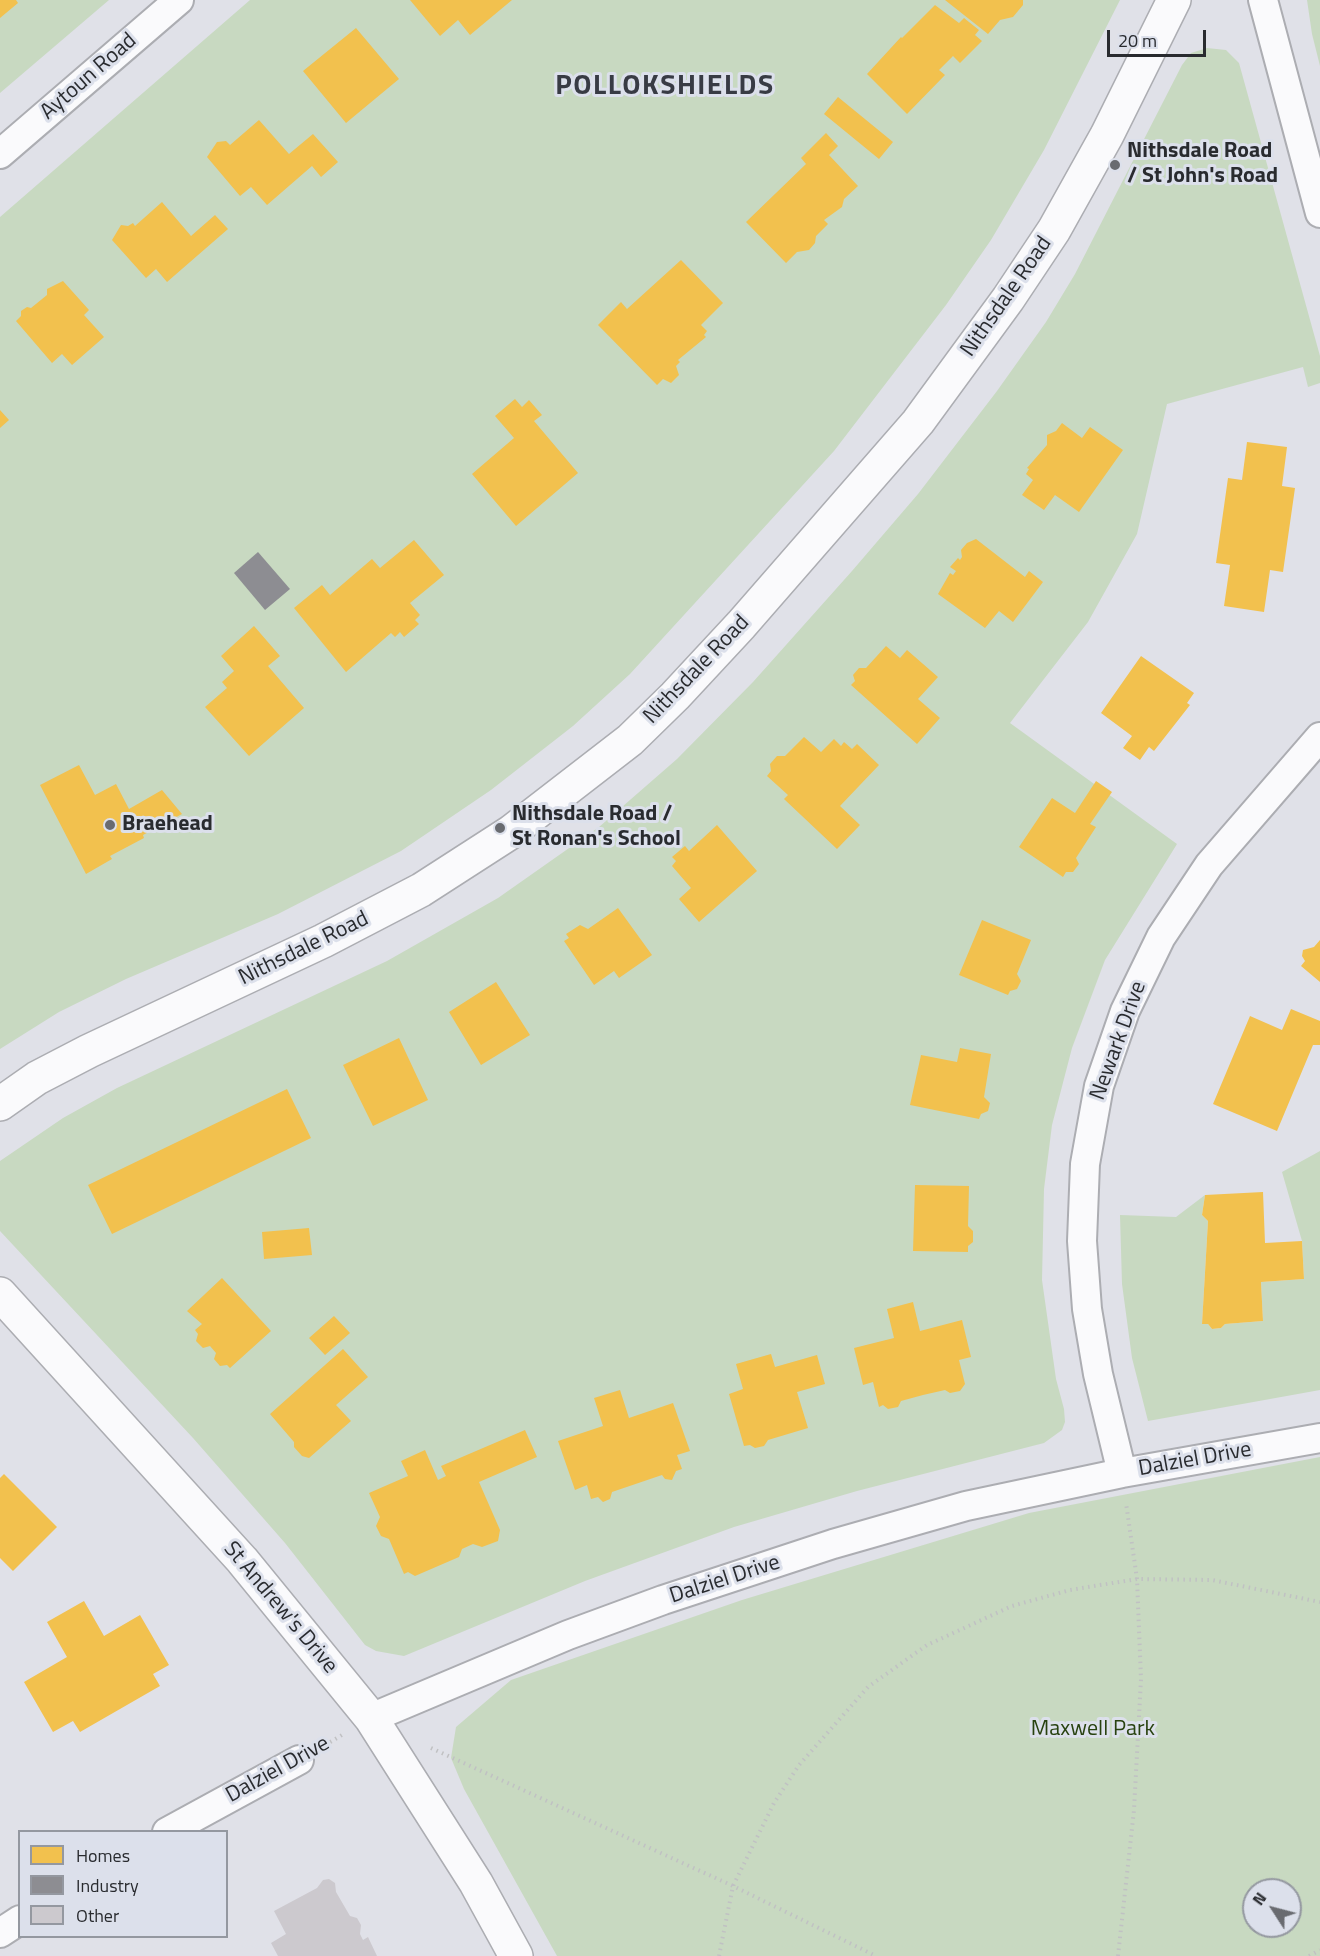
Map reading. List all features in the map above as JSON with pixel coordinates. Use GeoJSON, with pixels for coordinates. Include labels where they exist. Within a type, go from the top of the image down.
{"type":"FeatureCollection","features":[{"type":"Feature","properties":{"kind":"street","name":"Aytoun Road"},"geometry":{"type":"LineString","coordinates":[[0,154],[179,0]]}},
{"type":"Feature","properties":{"kind":"street","name":"Nithsdale Road"},"geometry":{"type":"LineString","coordinates":[[0,1104],[37,1078],[89,1051],[363,921],[421,890],[511,832],[630,740],[675,696],[741,625],[918,422],[1008,299],[1054,230],[1107,135],[1174,0]]}},
{"type":"Feature","properties":{"kind":"street"},"geometry":{"type":"LineString","coordinates":[[1263,0],[1320,213]]}},
{"type":"Feature","properties":{"kind":"street","name":"Newark Drive"},"geometry":{"type":"LineString","coordinates":[[1122,1473],[1087,1309],[1082,1241],[1085,1164],[1099,1086],[1125,1011],[1161,937],[1209,865],[1320,737]]}},
{"type":"Feature","properties":{"kind":"street","name":"St Andrew's Drive"},"geometry":{"type":"LineString","coordinates":[[0,1294],[242,1560],[371,1718],[476,1884],[516,1956]]}},
{"type":"Feature","properties":{"kind":"street","name":"Dalziel Drive"},"geometry":{"type":"LineString","coordinates":[[371,1718],[568,1635],[674,1596],[833,1544],[966,1506],[1122,1473],[1320,1438]]}},
{"type":"Feature","properties":{"kind":"street","name":"Dalziel Drive"},"geometry":{"type":"LineString","coordinates":[[171,1830],[299,1760]]}},
{"type":"Feature","properties":{"kind":"street"},"geometry":{"type":"LineString","coordinates":[[0,1933],[18,1921]]}},
{"type":"Feature","properties":{"kind":"path"},"geometry":{"type":"LineString","coordinates":[[1118,1956],[1140,1739],[1141,1679],[1137,1579],[1122,1473]]}},
{"type":"Feature","properties":{"kind":"path"},"geometry":{"type":"LineString","coordinates":[[719,1956],[733,1886],[774,1803],[793,1774],[834,1723],[868,1687],[927,1645],[1012,1606],[1070,1590],[1137,1579],[1212,1580],[1320,1602]]}},
{"type":"Feature","properties":{"kind":"path","name":"Dalziel Drive"},"geometry":{"type":"LineString","coordinates":[[299,1760],[371,1718]]}},
{"type":"Feature","properties":{"kind":"path"},"geometry":{"type":"LineString","coordinates":[[423,1745],[733,1886],[876,1956]]}},
{"type":"Feature","properties":{"kind":"path"},"geometry":{"type":"LineString","coordinates":[[1309,1956],[1320,1950]]}},
{"type":"Feature","properties":{"kind":"green space"},"geometry":{"type":"Polygon","coordinates":[[[0,0],[109,0],[0,93],[0,0]]]}},
{"type":"Feature","properties":{"kind":"green space"},"geometry":{"type":"Polygon","coordinates":[[[250,0],[1120,0],[1044,150],[991,240],[946,305],[834,451],[630,674],[573,726],[491,790],[401,851],[278,914],[126,979],[59,1012],[0,1049],[0,217],[250,0]]]}},
{"type":"Feature","properties":{"kind":"green space"},"geometry":{"type":"Polygon","coordinates":[[[1307,0],[1320,0],[1320,66],[1312,34],[1307,0]]]}},
{"type":"Feature","properties":{"kind":"green space"},"geometry":{"type":"Polygon","coordinates":[[[1207,48],[1226,50],[1239,63],[1320,356],[1320,383],[1308,387],[1303,367],[1167,404],[1137,534],[1088,622],[1010,723],[1177,844],[1105,960],[1072,1048],[1052,1125],[1044,1189],[1042,1280],[1056,1379],[1064,1409],[1065,1422],[1062,1430],[1044,1443],[857,1491],[734,1527],[585,1581],[404,1656],[376,1651],[365,1645],[285,1543],[193,1438],[0,1231],[0,1161],[63,1118],[117,1088],[387,961],[498,898],[599,827],[677,759],[753,682],[852,571],[918,494],[997,391],[1046,322],[1075,274],[1182,65],[1191,53],[1207,48]]]}},
{"type":"Feature","properties":{"kind":"green space"},"geometry":{"type":"Polygon","coordinates":[[[1320,1151],[1320,1390],[1148,1421],[1132,1358],[1122,1284],[1120,1215],[1176,1217],[1205,1195],[1202,1215],[1208,1221],[1202,1324],[1208,1324],[1212,1329],[1221,1328],[1225,1324],[1263,1321],[1261,1282],[1304,1279],[1302,1241],[1282,1172],[1320,1151]]]}},
{"type":"Feature","properties":{"kind":"green space","name":"Maxwell Park"},"geometry":{"type":"Polygon","coordinates":[[[1320,1457],[1320,1956],[557,1956],[464,1789],[451,1758],[456,1727],[511,1680],[742,1600],[1029,1513],[1320,1457]]]}},
{"type":"Feature","properties":{"kind":"building: Homes"},"geometry":{"type":"Polygon","coordinates":[[[0,0],[16,0],[18,3],[0,18],[0,0]]]}},
{"type":"Feature","properties":{"kind":"building: Homes"},"geometry":{"type":"Polygon","coordinates":[[[410,0],[512,0],[470,35],[458,20],[440,36],[410,0]]]}},
{"type":"Feature","properties":{"kind":"building: Homes"},"geometry":{"type":"Polygon","coordinates":[[[945,0],[1023,0],[1023,5],[1013,17],[1000,20],[988,34],[945,0]]]}},
{"type":"Feature","properties":{"kind":"building: Homes"},"geometry":{"type":"Polygon","coordinates":[[[935,5],[959,23],[964,18],[979,30],[975,35],[982,41],[960,63],[953,56],[939,70],[945,75],[907,114],[867,74],[935,5]]]}},
{"type":"Feature","properties":{"kind":"building: Homes"},"geometry":{"type":"Polygon","coordinates":[[[356,28],[399,79],[346,123],[303,71],[356,28]]]}},
{"type":"Feature","properties":{"kind":"building: Homes"},"geometry":{"type":"Polygon","coordinates":[[[838,97],[893,142],[879,159],[824,114],[838,97]]]}},
{"type":"Feature","properties":{"kind":"building: Homes"},"geometry":{"type":"Polygon","coordinates":[[[259,120],[289,154],[313,134],[338,162],[321,177],[312,166],[267,205],[251,187],[240,196],[207,157],[217,142],[226,141],[230,145],[259,120]]]}},
{"type":"Feature","properties":{"kind":"building: Homes"},"geometry":{"type":"Polygon","coordinates":[[[826,133],[838,146],[829,155],[858,186],[844,199],[842,207],[824,220],[828,224],[816,236],[815,243],[809,250],[797,252],[786,263],[746,222],[806,164],[801,158],[826,133]]]}},
{"type":"Feature","properties":{"kind":"building: Homes"},"geometry":{"type":"Polygon","coordinates":[[[162,202],[191,236],[215,215],[228,229],[167,282],[156,269],[146,278],[112,240],[121,225],[128,226],[133,223],[135,226],[162,202]]]}},
{"type":"Feature","properties":{"kind":"building: Homes"},"geometry":{"type":"Polygon","coordinates":[[[681,260],[723,303],[701,325],[707,331],[704,335],[706,337],[678,360],[680,362],[676,366],[679,375],[671,383],[663,379],[657,385],[598,325],[621,302],[627,309],[681,260]]]}},
{"type":"Feature","properties":{"kind":"building: Homes"},"geometry":{"type":"Polygon","coordinates":[[[63,281],[89,310],[84,315],[104,337],[72,365],[62,354],[52,363],[16,321],[21,316],[21,311],[27,307],[31,308],[47,295],[47,289],[63,281]]]}},
{"type":"Feature","properties":{"kind":"building: Homes"},"geometry":{"type":"Polygon","coordinates":[[[515,399],[522,407],[529,400],[542,415],[534,421],[578,473],[516,526],[472,474],[514,438],[495,416],[515,399]]]}},
{"type":"Feature","properties":{"kind":"building: Homes"},"geometry":{"type":"Polygon","coordinates":[[[0,410],[9,420],[0,428],[0,410]]]}},
{"type":"Feature","properties":{"kind":"building: Homes"},"geometry":{"type":"Polygon","coordinates":[[[1062,423],[1082,438],[1090,427],[1123,450],[1079,512],[1055,495],[1044,510],[1022,495],[1033,480],[1026,474],[1029,469],[1027,468],[1047,445],[1047,435],[1056,431],[1062,423]]]}},
{"type":"Feature","properties":{"kind":"building: Homes"},"geometry":{"type":"Polygon","coordinates":[[[1247,442],[1287,447],[1282,486],[1295,488],[1283,572],[1270,570],[1264,612],[1224,606],[1230,565],[1216,563],[1228,478],[1242,480],[1247,442]]]}},
{"type":"Feature","properties":{"kind":"building: Homes"},"geometry":{"type":"Polygon","coordinates":[[[976,539],[1025,577],[1029,571],[1043,582],[1013,622],[999,611],[985,628],[938,594],[950,573],[953,575],[956,571],[950,567],[962,557],[961,550],[967,543],[976,539]]]}},
{"type":"Feature","properties":{"kind":"building: Homes"},"geometry":{"type":"Polygon","coordinates":[[[414,540],[444,575],[410,603],[420,615],[415,620],[419,624],[404,637],[400,632],[395,637],[391,633],[346,672],[294,608],[322,585],[330,595],[372,559],[380,568],[414,540]]]}},
{"type":"Feature","properties":{"kind":"building: Homes"},"geometry":{"type":"Polygon","coordinates":[[[254,626],[280,656],[268,666],[304,708],[249,756],[205,707],[227,688],[222,682],[234,671],[221,656],[254,626]]]}},
{"type":"Feature","properties":{"kind":"building: Homes"},"geometry":{"type":"Polygon","coordinates":[[[886,646],[900,658],[907,650],[938,677],[918,699],[940,718],[917,744],[851,685],[855,681],[853,675],[859,668],[866,668],[886,646]]]}},
{"type":"Feature","properties":{"kind":"building: Homes"},"geometry":{"type":"Polygon","coordinates":[[[1141,656],[1194,693],[1187,703],[1190,705],[1154,751],[1149,747],[1140,760],[1123,748],[1132,736],[1101,713],[1141,656]]]}},
{"type":"Feature","properties":{"kind":"building: Homes"},"geometry":{"type":"Polygon","coordinates":[[[804,737],[821,752],[834,739],[841,746],[844,742],[852,749],[857,744],[879,765],[840,806],[860,825],[837,849],[784,799],[788,795],[767,776],[771,771],[770,764],[777,756],[785,756],[804,737]]]}},
{"type":"Feature","properties":{"kind":"building: Homes","name":"Braehead"},"geometry":{"type":"Polygon","coordinates":[[[79,765],[95,795],[116,784],[129,809],[162,790],[182,814],[143,835],[144,838],[110,856],[112,859],[86,874],[40,785],[79,765]]]}},
{"type":"Feature","properties":{"kind":"building: Homes"},"geometry":{"type":"Polygon","coordinates":[[[1096,781],[1112,792],[1090,824],[1096,827],[1076,858],[1079,864],[1073,872],[1066,872],[1063,877],[1019,847],[1052,798],[1075,813],[1096,781]]]}},
{"type":"Feature","properties":{"kind":"building: Homes"},"geometry":{"type":"Polygon","coordinates":[[[717,825],[757,871],[699,922],[679,899],[691,888],[672,866],[676,861],[672,857],[685,846],[689,851],[717,825]]]}},
{"type":"Feature","properties":{"kind":"building: Homes"},"geometry":{"type":"Polygon","coordinates":[[[618,908],[652,955],[619,978],[614,971],[594,985],[564,941],[569,938],[566,934],[580,925],[588,929],[618,908]]]}},
{"type":"Feature","properties":{"kind":"building: Homes"},"geometry":{"type":"Polygon","coordinates":[[[982,920],[1031,940],[1017,974],[1021,981],[1017,989],[1010,991],[1008,995],[959,975],[982,920]]]}},
{"type":"Feature","properties":{"kind":"building: Homes"},"geometry":{"type":"Polygon","coordinates":[[[1320,940],[1320,982],[1301,966],[1305,961],[1302,956],[1303,950],[1314,947],[1320,940]]]}},
{"type":"Feature","properties":{"kind":"building: Homes"},"geometry":{"type":"Polygon","coordinates":[[[496,982],[530,1035],[481,1065],[449,1012],[496,982]]]}},
{"type":"Feature","properties":{"kind":"building: Homes"},"geometry":{"type":"Polygon","coordinates":[[[1291,1009],[1320,1021],[1320,1045],[1313,1045],[1277,1131],[1213,1104],[1250,1016],[1282,1030],[1291,1009]]]}},
{"type":"Feature","properties":{"kind":"building: Homes"},"geometry":{"type":"Polygon","coordinates":[[[399,1038],[428,1100],[373,1126],[343,1065],[399,1038]]]}},
{"type":"Feature","properties":{"kind":"building: Homes"},"geometry":{"type":"Polygon","coordinates":[[[960,1048],[991,1054],[984,1097],[990,1103],[988,1111],[981,1114],[979,1119],[910,1105],[921,1055],[957,1062],[960,1048]]]}},
{"type":"Feature","properties":{"kind":"building: Homes"},"geometry":{"type":"Polygon","coordinates":[[[287,1089],[311,1138],[112,1234],[88,1185],[287,1089]]]}},
{"type":"Feature","properties":{"kind":"building: Homes"},"geometry":{"type":"Polygon","coordinates":[[[915,1185],[969,1186],[968,1226],[973,1231],[973,1242],[968,1246],[968,1252],[913,1251],[915,1185]]]}},
{"type":"Feature","properties":{"kind":"building: Homes"},"geometry":{"type":"Polygon","coordinates":[[[1263,1192],[1265,1243],[1302,1241],[1304,1279],[1261,1282],[1263,1321],[1225,1324],[1221,1328],[1212,1329],[1208,1324],[1202,1324],[1208,1221],[1202,1215],[1205,1195],[1263,1192]]]}},
{"type":"Feature","properties":{"kind":"building: Homes"},"geometry":{"type":"Polygon","coordinates":[[[309,1228],[312,1255],[264,1259],[262,1232],[309,1228]]]}},
{"type":"Feature","properties":{"kind":"building: Homes"},"geometry":{"type":"Polygon","coordinates":[[[222,1278],[271,1331],[230,1368],[227,1365],[220,1366],[214,1359],[216,1353],[210,1346],[203,1348],[196,1341],[198,1334],[195,1330],[202,1324],[187,1311],[222,1278]]]}},
{"type":"Feature","properties":{"kind":"building: Homes"},"geometry":{"type":"Polygon","coordinates":[[[913,1302],[920,1331],[962,1320],[971,1357],[959,1360],[965,1384],[960,1391],[950,1393],[945,1390],[901,1401],[898,1407],[888,1409],[883,1405],[879,1407],[873,1382],[863,1385],[854,1348],[894,1338],[887,1309],[913,1302]]]}},
{"type":"Feature","properties":{"kind":"building: Homes"},"geometry":{"type":"Polygon","coordinates":[[[334,1316],[350,1333],[325,1355],[309,1338],[334,1316]]]}},
{"type":"Feature","properties":{"kind":"building: Homes"},"geometry":{"type":"Polygon","coordinates":[[[343,1349],[368,1377],[336,1405],[351,1421],[309,1458],[302,1456],[294,1447],[294,1442],[270,1414],[343,1349]]]}},
{"type":"Feature","properties":{"kind":"building: Homes"},"geometry":{"type":"Polygon","coordinates":[[[771,1354],[775,1367],[817,1355],[825,1384],[797,1392],[808,1428],[768,1440],[764,1446],[755,1448],[750,1445],[744,1446],[729,1394],[743,1389],[736,1364],[771,1354]]]}},
{"type":"Feature","properties":{"kind":"building: Homes"},"geometry":{"type":"Polygon","coordinates":[[[620,1390],[629,1418],[673,1403],[690,1451],[677,1455],[682,1469],[676,1471],[672,1480],[665,1479],[662,1475],[612,1492],[610,1499],[603,1502],[598,1497],[591,1499],[587,1485],[575,1490],[558,1441],[603,1426],[594,1398],[620,1390]]]}},
{"type":"Feature","properties":{"kind":"building: Homes"},"geometry":{"type":"Polygon","coordinates":[[[525,1430],[537,1457],[479,1482],[500,1530],[498,1541],[482,1547],[473,1544],[462,1549],[459,1557],[415,1576],[408,1572],[404,1574],[389,1539],[381,1536],[376,1526],[380,1517],[369,1493],[408,1476],[401,1461],[425,1450],[438,1480],[446,1476],[441,1466],[525,1430]]]}},
{"type":"Feature","properties":{"kind":"building: Homes"},"geometry":{"type":"Polygon","coordinates":[[[4,1474],[57,1527],[13,1571],[0,1558],[0,1478],[4,1474]]]}},
{"type":"Feature","properties":{"kind":"building: Homes"},"geometry":{"type":"Polygon","coordinates":[[[84,1601],[104,1636],[140,1615],[169,1665],[153,1674],[160,1686],[80,1732],[73,1721],[53,1732],[24,1682],[67,1657],[47,1622],[84,1601]]]}},
{"type":"Feature","properties":{"kind":"building: Industry"},"geometry":{"type":"Polygon","coordinates":[[[258,552],[290,589],[265,610],[234,573],[258,552]]]}},
{"type":"Feature","properties":{"kind":"building: Other"},"geometry":{"type":"Polygon","coordinates":[[[329,1879],[335,1883],[336,1892],[350,1916],[357,1918],[361,1925],[360,1934],[363,1940],[368,1937],[377,1956],[278,1956],[271,1943],[286,1934],[274,1911],[317,1888],[323,1880],[329,1879]]]}},
{"type":"Feature","properties":{"kind":"place","name":"Nithsdale Road / St John's Road"},"geometry":{"type":"Point","coordinates":[1115,165]}},
{"type":"Feature","properties":{"kind":"place","name":"Braehead"},"geometry":{"type":"Point","coordinates":[110,825]}},
{"type":"Feature","properties":{"kind":"place","name":"Nithsdale Road / St Ronan's School"},"geometry":{"type":"Point","coordinates":[500,828]}},
{"type":"Feature","properties":{"kind":"district","name":"POLLOKSHIELDS"},"geometry":{"type":"Point","coordinates":[665,87]}}]}
